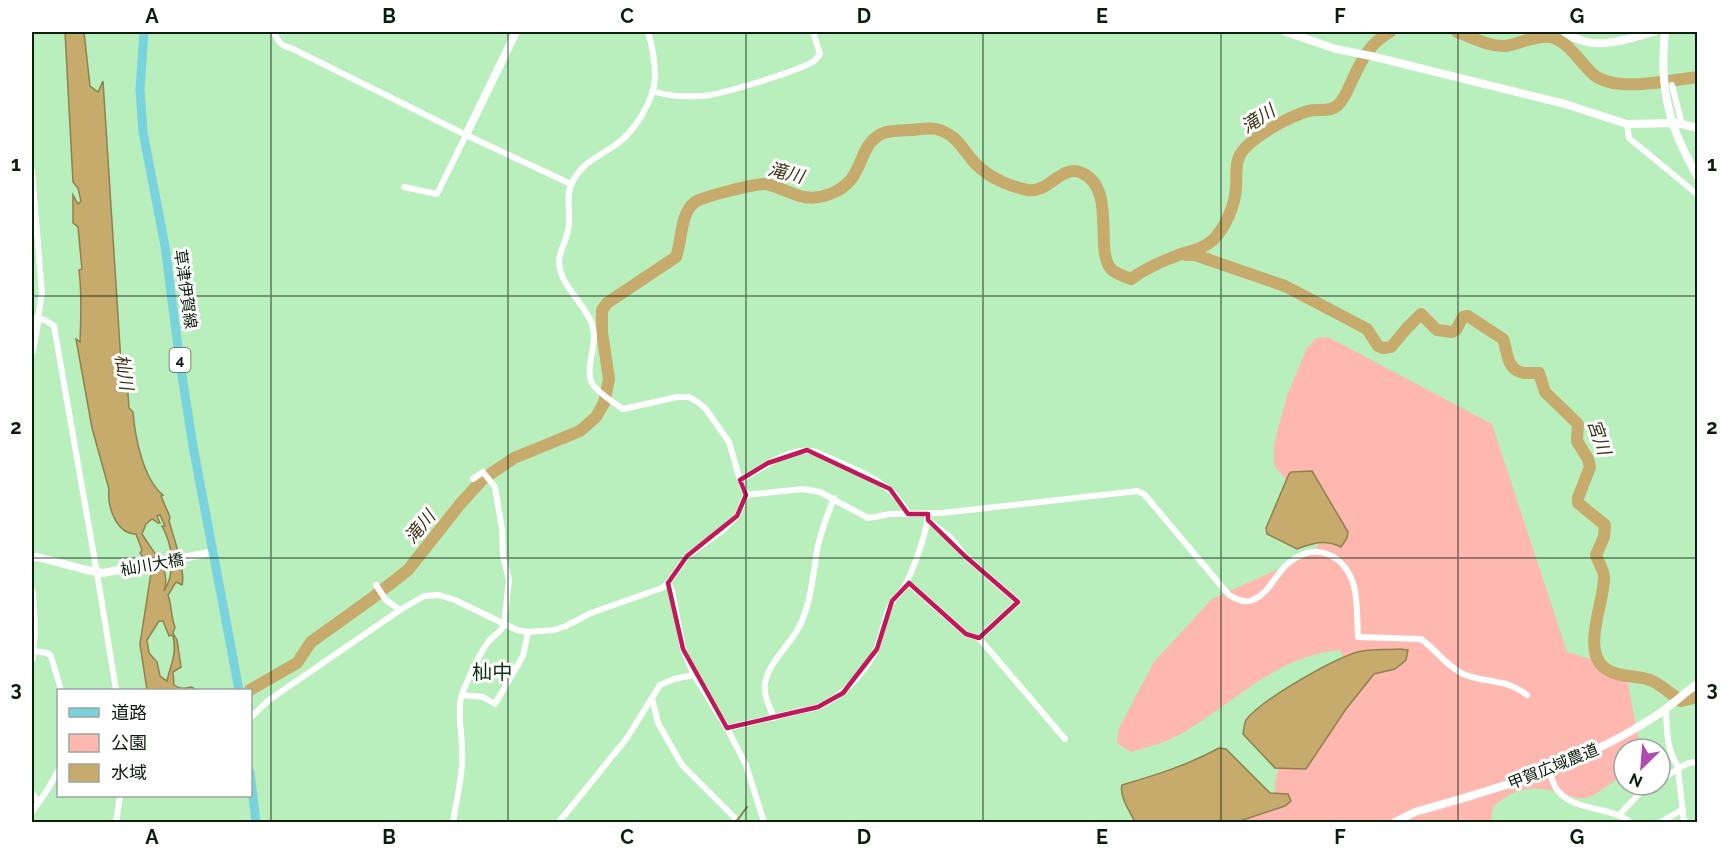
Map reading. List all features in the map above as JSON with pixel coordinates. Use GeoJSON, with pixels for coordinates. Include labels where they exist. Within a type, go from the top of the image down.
{"type":"FeatureCollection","features":[{"type":"Feature","properties":{"kind":"main road","name":"草津伊賀線"},"geometry":{"type":"LineString","coordinates":[[144,32],[140,90],[142,132],[165,246],[187,404],[238,689]]}},
{"type":"Feature","properties":{"kind":"main road"},"geometry":{"type":"LineString","coordinates":[[252,789],[256,822]]}},
{"type":"Feature","properties":{"kind":"street"},"geometry":{"type":"LineString","coordinates":[[274,32],[279,43],[284,47],[291,48],[571,184]]}},
{"type":"Feature","properties":{"kind":"street"},"geometry":{"type":"LineString","coordinates":[[404,187],[437,194],[516,32]]}},
{"type":"Feature","properties":{"kind":"street"},"geometry":{"type":"LineString","coordinates":[[252,716],[269,700],[400,610],[424,597],[439,595],[470,606],[517,630],[528,632],[554,630],[591,613],[662,588],[687,556],[723,530],[737,516],[746,495],[729,442],[705,408],[689,397],[677,397],[623,409],[590,380],[589,370],[594,346],[593,326],[560,272],[558,260],[568,231],[571,184],[582,167],[615,145],[628,133],[638,120],[652,91],[655,77],[648,32]]}},
{"type":"Feature","properties":{"kind":"street"},"geometry":{"type":"LineString","coordinates":[[652,91],[661,94],[703,96],[733,89],[794,69],[816,60],[820,54],[813,32]]}},
{"type":"Feature","properties":{"kind":"street"},"geometry":{"type":"LineString","coordinates":[[1286,32],[1336,50],[1362,54],[1565,104],[1627,124],[1682,124],[1698,128]]}},
{"type":"Feature","properties":{"kind":"street"},"geometry":{"type":"LineString","coordinates":[[1564,32],[1582,41],[1600,44],[1654,32]]}},
{"type":"Feature","properties":{"kind":"street"},"geometry":{"type":"LineString","coordinates":[[1665,32],[1662,56],[1664,87],[1672,123],[1683,152],[1698,177]]}},
{"type":"Feature","properties":{"kind":"street"},"geometry":{"type":"LineString","coordinates":[[1672,85],[1682,124]]}},
{"type":"Feature","properties":{"kind":"street"},"geometry":{"type":"LineString","coordinates":[[1627,124],[1629,138],[1698,195]]}},
{"type":"Feature","properties":{"kind":"street"},"geometry":{"type":"LineString","coordinates":[[32,171],[42,293],[35,318],[32,351]]}},
{"type":"Feature","properties":{"kind":"street"},"geometry":{"type":"LineString","coordinates":[[35,318],[54,326],[100,573],[116,689]]}},
{"type":"Feature","properties":{"kind":"street"},"geometry":{"type":"LineString","coordinates":[[740,480],[768,463],[807,450],[864,474],[890,489],[905,506],[908,514]]}},
{"type":"Feature","properties":{"kind":"street"},"geometry":{"type":"LineString","coordinates":[[453,822],[462,764],[463,738],[459,708],[462,695],[487,644],[504,625],[508,580],[503,556],[502,529],[493,484],[483,472],[473,479]]}},
{"type":"Feature","properties":{"kind":"street"},"geometry":{"type":"LineString","coordinates":[[746,495],[804,489],[820,492],[868,518],[891,514],[928,517],[1137,491],[1144,494],[1229,595],[1235,599],[1242,601],[1257,599],[1289,562],[1312,551],[1321,551],[1337,560],[1352,580],[1355,589],[1358,637],[1421,639],[1446,663],[1463,674],[1511,684],[1527,695]]}},
{"type":"Feature","properties":{"kind":"street"},"geometry":{"type":"LineString","coordinates":[[774,718],[765,694],[765,682],[773,664],[801,623],[812,587],[820,538],[834,498]]}},
{"type":"Feature","properties":{"kind":"street"},"geometry":{"type":"LineString","coordinates":[[727,728],[818,707],[843,693],[877,649],[884,620],[892,602],[906,584],[925,532],[928,517]]}},
{"type":"Feature","properties":{"kind":"street"},"geometry":{"type":"LineString","coordinates":[[928,517],[951,538],[966,558],[1018,602],[979,638]]}},
{"type":"Feature","properties":{"kind":"street","name":"杣川大橋"},"geometry":{"type":"LineString","coordinates":[[100,573],[214,552]]}},
{"type":"Feature","properties":{"kind":"street"},"geometry":{"type":"LineString","coordinates":[[32,558],[37,557],[100,573]]}},
{"type":"Feature","properties":{"kind":"street"},"geometry":{"type":"LineString","coordinates":[[668,583],[672,591],[682,649],[694,675],[727,728],[746,765],[764,822]]}},
{"type":"Feature","properties":{"kind":"street"},"geometry":{"type":"LineString","coordinates":[[906,584],[912,586],[966,634],[979,638],[1065,739]]}},
{"type":"Feature","properties":{"kind":"street"},"geometry":{"type":"LineString","coordinates":[[377,587],[386,600],[400,610]]}},
{"type":"Feature","properties":{"kind":"street"},"geometry":{"type":"LineString","coordinates":[[32,592],[34,628],[32,655],[47,652],[51,656],[62,689]]}},
{"type":"Feature","properties":{"kind":"street"},"geometry":{"type":"LineString","coordinates":[[462,695],[483,697],[495,704],[523,656],[528,632]]}},
{"type":"Feature","properties":{"kind":"street"},"geometry":{"type":"LineString","coordinates":[[559,822],[627,738],[660,685],[674,679],[694,675]]}},
{"type":"Feature","properties":{"kind":"street","name":"甲賀広域農道"},"geometry":{"type":"LineString","coordinates":[[1395,822],[1415,812],[1549,770],[1606,744],[1668,707],[1698,683]]}},
{"type":"Feature","properties":{"kind":"street"},"geometry":{"type":"LineString","coordinates":[[652,698],[658,723],[682,765],[734,818]]}},
{"type":"Feature","properties":{"kind":"street"},"geometry":{"type":"LineString","coordinates":[[1668,707],[1669,748],[1679,768],[1684,822]]}},
{"type":"Feature","properties":{"kind":"street"},"geometry":{"type":"LineString","coordinates":[[1672,772],[1688,763],[1698,762]]}},
{"type":"Feature","properties":{"kind":"street"},"geometry":{"type":"LineString","coordinates":[[1549,770],[1554,786],[1561,795],[1575,802],[1619,815],[1630,822]]}},
{"type":"Feature","properties":{"kind":"street"},"geometry":{"type":"LineString","coordinates":[[32,812],[57,773]]}},
{"type":"Feature","properties":{"kind":"street"},"geometry":{"type":"LineString","coordinates":[[32,793],[39,802]]}},
{"type":"Feature","properties":{"kind":"street"},"geometry":{"type":"LineString","coordinates":[[116,822],[120,797]]}},
{"type":"Feature","properties":{"kind":"street"},"geometry":{"type":"LineString","coordinates":[[1619,815],[1636,797]]}},
{"type":"Feature","properties":{"kind":"street"},"geometry":{"type":"LineString","coordinates":[[1661,822],[1683,809]]}},
{"type":"Feature","properties":{"kind":"highlighted area"},"geometry":{"type":"Polygon","coordinates":[[[807,450],[890,489],[908,514],[928,514],[928,520],[1018,602],[979,638],[966,634],[909,583],[892,601],[877,649],[843,693],[818,707],[727,728],[683,649],[668,583],[687,556],[737,516],[746,495],[740,480],[768,463],[807,450]]]}},
{"type":"Feature","properties":{"kind":"green space"},"geometry":{"type":"Polygon","coordinates":[[[1328,337],[1492,424],[1567,652],[1610,665],[1627,679],[1638,737],[1612,737],[1612,782],[1604,788],[1586,798],[1545,789],[1521,790],[1507,796],[1493,807],[1491,822],[1214,822],[1274,801],[1280,762],[1347,661],[1339,650],[1317,654],[1278,670],[1186,731],[1166,741],[1131,752],[1117,743],[1119,728],[1154,662],[1212,599],[1312,554],[1322,540],[1299,495],[1274,465],[1274,444],[1287,396],[1307,348],[1317,338],[1328,337]]]}},
{"type":"Feature","properties":{"kind":"water","name":"杣川"},"geometry":{"type":"Polygon","coordinates":[[[65,32],[84,32],[90,86],[98,92],[103,81],[121,363],[127,380],[129,408],[133,412],[141,457],[150,479],[163,495],[161,496],[170,517],[169,521],[182,571],[182,585],[176,582],[168,595],[175,627],[173,633],[177,640],[181,667],[173,672],[174,685],[195,689],[147,689],[140,644],[151,573],[150,566],[140,553],[142,550],[136,534],[123,529],[111,511],[109,489],[92,428],[76,339],[80,342],[79,270],[82,269],[78,227],[73,223],[73,195],[78,204],[81,201],[78,188],[73,182],[65,32]],[[160,515],[157,516],[160,523],[152,519],[146,524],[142,534],[163,568],[166,583],[164,591],[172,567],[171,550],[162,526],[165,526],[160,515]],[[159,621],[147,640],[149,653],[157,662],[160,676],[167,681],[173,659],[174,643],[173,636],[169,636],[163,621],[159,621]]]}},
{"type":"Feature","properties":{"kind":"water"},"geometry":{"type":"Polygon","coordinates":[[[1312,471],[1348,532],[1341,547],[1319,543],[1297,549],[1267,534],[1266,528],[1289,474],[1312,471]]]}},
{"type":"Feature","properties":{"kind":"water"},"geometry":{"type":"Polygon","coordinates":[[[1408,650],[1406,660],[1395,669],[1374,674],[1346,709],[1306,769],[1275,768],[1243,734],[1246,720],[1254,711],[1318,670],[1362,651],[1408,650]]]}},
{"type":"Feature","properties":{"kind":"water"},"geometry":{"type":"Polygon","coordinates":[[[1219,748],[1226,749],[1270,793],[1288,794],[1291,801],[1285,806],[1237,822],[1135,822],[1123,799],[1122,785],[1184,765],[1219,748]]]}},
{"type":"Feature","properties":{"kind":"waterway","name":"滝川"},"geometry":{"type":"LineString","coordinates":[[252,689],[297,663],[311,642],[408,570],[483,479],[514,458],[580,431],[596,417],[604,403],[609,379],[602,332],[602,310],[607,303],[676,257],[684,220],[695,202],[760,184],[773,186],[803,197],[811,198],[830,194],[850,181],[867,147],[881,134],[926,128],[936,129],[956,140],[984,171],[1015,187],[1035,190],[1061,175],[1075,171],[1093,181],[1102,205],[1106,260],[1113,271],[1131,279],[1158,263],[1200,248],[1213,240],[1222,229],[1232,208],[1236,193],[1236,171],[1241,152],[1266,131],[1292,117],[1308,111],[1331,109],[1338,105],[1370,48],[1390,32]]}},
{"type":"Feature","properties":{"kind":"waterway","name":"滝川"},"geometry":{"type":"LineString","coordinates":[[1457,32],[1499,46],[1539,37],[1557,39],[1569,48],[1594,75],[1616,83],[1644,84],[1698,77]]}},
{"type":"Feature","properties":{"kind":"waterway","name":"宮川"},"geometry":{"type":"LineString","coordinates":[[1186,255],[1195,255],[1285,286],[1367,329],[1378,346],[1383,348],[1391,347],[1421,314],[1437,330],[1452,332],[1456,330],[1463,317],[1468,316],[1503,339],[1509,360],[1514,368],[1524,373],[1539,373],[1545,392],[1578,424],[1577,441],[1590,467],[1578,503],[1605,525],[1604,537],[1596,555],[1604,577],[1594,639],[1598,661],[1611,672],[1645,678],[1654,682],[1681,701],[1698,697]]}},
{"type":"Feature","properties":{"kind":"waterway"},"geometry":{"type":"LineString","coordinates":[[736,822],[747,807]]}},
{"type":"Feature","properties":{"kind":"district","name":"杣中"},"geometry":{"type":"Point","coordinates":[492,672]}}]}
